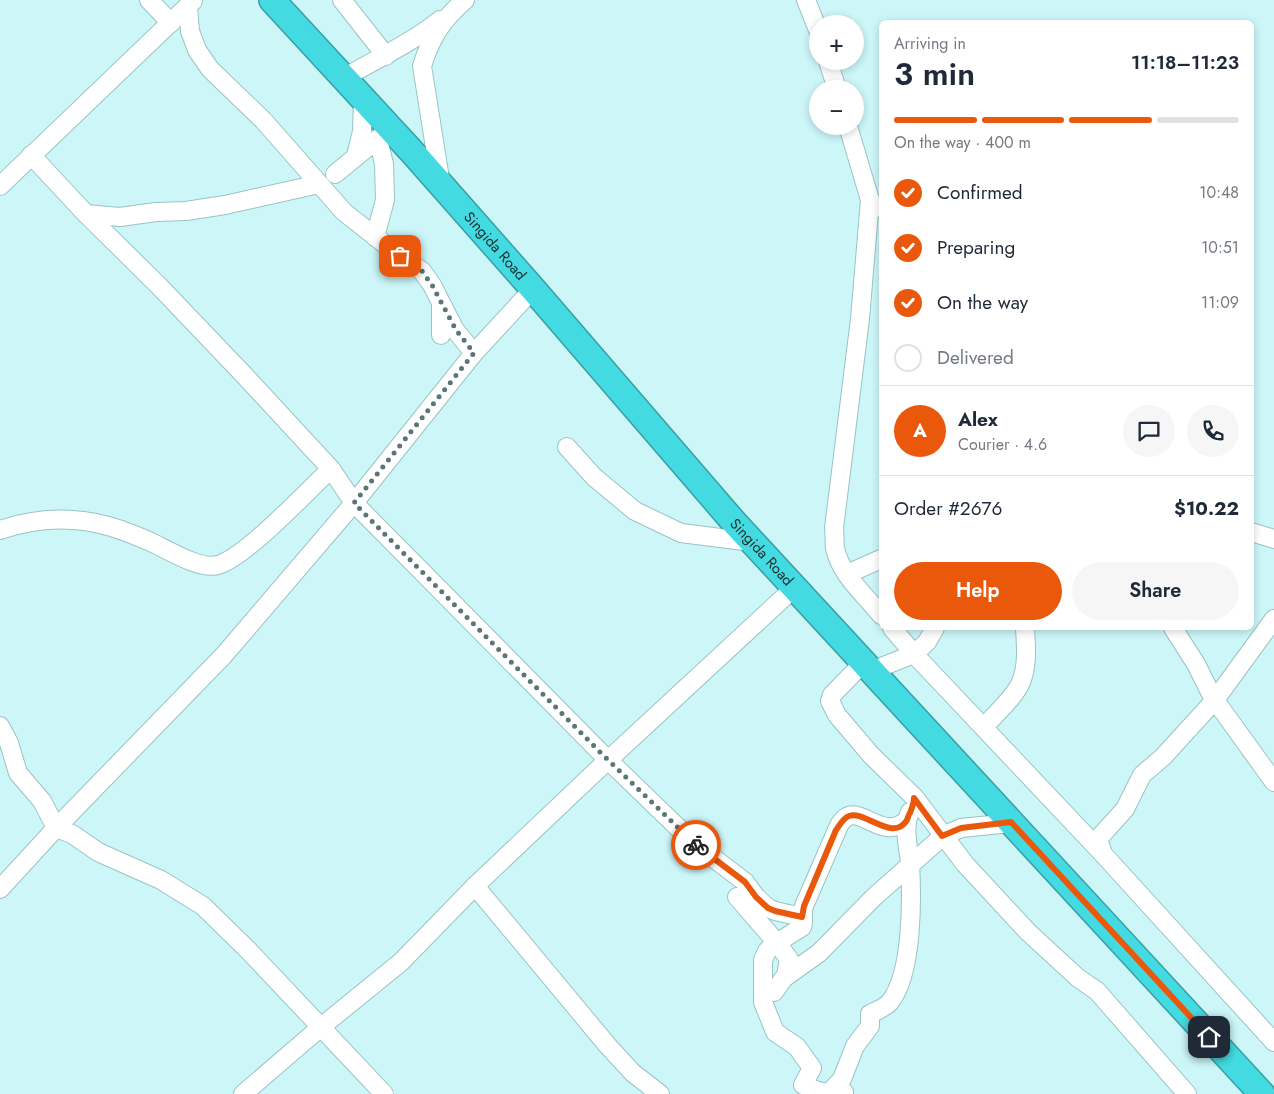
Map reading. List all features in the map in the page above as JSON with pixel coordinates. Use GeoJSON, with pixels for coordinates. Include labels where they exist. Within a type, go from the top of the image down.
{"type":"FeatureCollection","features":[{"type":"Feature","properties":{"kind":"highway","name":"Singida Road"},"geometry":{"type":"LineString","coordinates":[[272,0],[364,100],[384,134],[441,185],[533,288],[752,542],[1262,1094]]}},
{"type":"Feature","properties":{"kind":"street"},"geometry":{"type":"LineString","coordinates":[[148,0],[171,23]]}},
{"type":"Feature","properties":{"kind":"street"},"geometry":{"type":"LineString","coordinates":[[342,0],[386,56]]}},
{"type":"Feature","properties":{"kind":"street"},"geometry":{"type":"LineString","coordinates":[[344,78],[426,32],[465,0]]}},
{"type":"Feature","properties":{"kind":"street"},"geometry":{"type":"LineString","coordinates":[[806,0],[812,15]]}},
{"type":"Feature","properties":{"kind":"street"},"geometry":{"type":"LineString","coordinates":[[0,186],[191,3]]}},
{"type":"Feature","properties":{"kind":"street"},"geometry":{"type":"LineString","coordinates":[[191,3],[190,31],[197,50],[210,69],[263,120],[344,212],[422,271],[432,285],[456,330],[474,353]]}},
{"type":"Feature","properties":{"kind":"street"},"geometry":{"type":"LineString","coordinates":[[441,185],[422,66],[435,33],[451,13]]}},
{"type":"Feature","properties":{"kind":"street"},"geometry":{"type":"LineString","coordinates":[[356,156],[362,131],[364,100]]}},
{"type":"Feature","properties":{"kind":"street"},"geometry":{"type":"LineString","coordinates":[[375,237],[385,200],[384,134]]}},
{"type":"Feature","properties":{"kind":"street"},"geometry":{"type":"LineString","coordinates":[[335,174],[384,134]]}},
{"type":"Feature","properties":{"kind":"street"},"geometry":{"type":"LineString","coordinates":[[851,135],[870,200],[879,212]]}},
{"type":"Feature","properties":{"kind":"street"},"geometry":{"type":"LineString","coordinates":[[31,155],[86,214],[244,374],[331,469],[354,503],[608,760],[695,844],[745,882],[762,903],[775,911],[802,917]]}},
{"type":"Feature","properties":{"kind":"street"},"geometry":{"type":"LineString","coordinates":[[86,214],[120,217],[196,209],[278,195],[319,184]]}},
{"type":"Feature","properties":{"kind":"street"},"geometry":{"type":"LineString","coordinates":[[870,200],[860,318],[834,528],[839,560],[847,574],[879,613]]}},
{"type":"Feature","properties":{"kind":"street"},"geometry":{"type":"LineString","coordinates":[[0,889],[56,828],[224,655],[354,503],[474,353],[533,288]]}},
{"type":"Feature","properties":{"kind":"street"},"geometry":{"type":"LineString","coordinates":[[441,304],[441,335]]}},
{"type":"Feature","properties":{"kind":"street"},"geometry":{"type":"LineString","coordinates":[[567,447],[594,477],[635,511],[681,533],[752,542]]}},
{"type":"Feature","properties":{"kind":"street"},"geometry":{"type":"LineString","coordinates":[[0,530],[37,520],[79,519],[117,529],[194,562],[216,565],[226,562],[243,550],[331,469]]}},
{"type":"Feature","properties":{"kind":"street"},"geometry":{"type":"LineString","coordinates":[[1254,533],[1274,539]]}},
{"type":"Feature","properties":{"kind":"street"},"geometry":{"type":"LineString","coordinates":[[847,574],[879,560]]}},
{"type":"Feature","properties":{"kind":"street"},"geometry":{"type":"LineString","coordinates":[[243,1094],[401,962],[475,886],[794,588]]}},
{"type":"Feature","properties":{"kind":"street"},"geometry":{"type":"LineString","coordinates":[[1102,854],[1098,839],[1125,810],[1142,775],[1163,757],[1215,700],[1274,619]]}},
{"type":"Feature","properties":{"kind":"street"},"geometry":{"type":"LineString","coordinates":[[894,630],[1274,1042]]}},
{"type":"Feature","properties":{"kind":"street"},"geometry":{"type":"LineString","coordinates":[[934,630],[927,642],[914,654],[867,667],[832,695],[830,700],[832,708],[870,755],[914,798],[965,864],[1028,932],[1078,978],[1097,991],[1187,1094]]}},
{"type":"Feature","properties":{"kind":"street"},"geometry":{"type":"LineString","coordinates":[[984,727],[1016,691],[1021,682],[1026,655],[1025,630]]}},
{"type":"Feature","properties":{"kind":"street"},"geometry":{"type":"LineString","coordinates":[[1175,630],[1215,700],[1274,782]]}},
{"type":"Feature","properties":{"kind":"street"},"geometry":{"type":"LineString","coordinates":[[0,726],[9,743],[18,773],[42,801],[56,828],[72,834],[98,852],[161,880],[203,906],[221,921],[384,1094]]}},
{"type":"Feature","properties":{"kind":"street"},"geometry":{"type":"LineString","coordinates":[[907,820],[900,826],[892,828],[876,824],[857,815],[843,819],[836,830],[804,906],[802,917],[804,924],[802,928],[767,951],[764,960],[763,1002],[775,1032],[797,1047],[812,1068],[803,1085],[818,1091],[836,1093],[855,1046],[870,1026],[870,1014],[889,1003],[902,974],[909,946],[910,864],[907,820],[914,798]]}},
{"type":"Feature","properties":{"kind":"street"},"geometry":{"type":"LineString","coordinates":[[737,897],[789,959],[779,985],[819,953],[874,897],[902,874],[910,864],[942,836],[961,828],[1011,822]]}},
{"type":"Feature","properties":{"kind":"street"},"geometry":{"type":"LineString","coordinates":[[475,886],[618,1057],[633,1073],[660,1094]]}},
{"type":"Feature","properties":{"kind":"way so far"},"geometry":{"type":"LineString","coordinates":[[400,256],[422,271],[432,285],[456,330],[474,353],[354,503],[599,751],[696,845]]}},
{"type":"Feature","properties":{"kind":"route"},"geometry":{"type":"LineString","coordinates":[[696,845],[745,882],[756,897],[768,908],[802,917],[802,910],[836,830],[843,819],[848,816],[857,815],[885,827],[900,826],[907,820],[914,798],[928,814],[942,836],[961,828],[1011,822],[1209,1037]]}}]}
